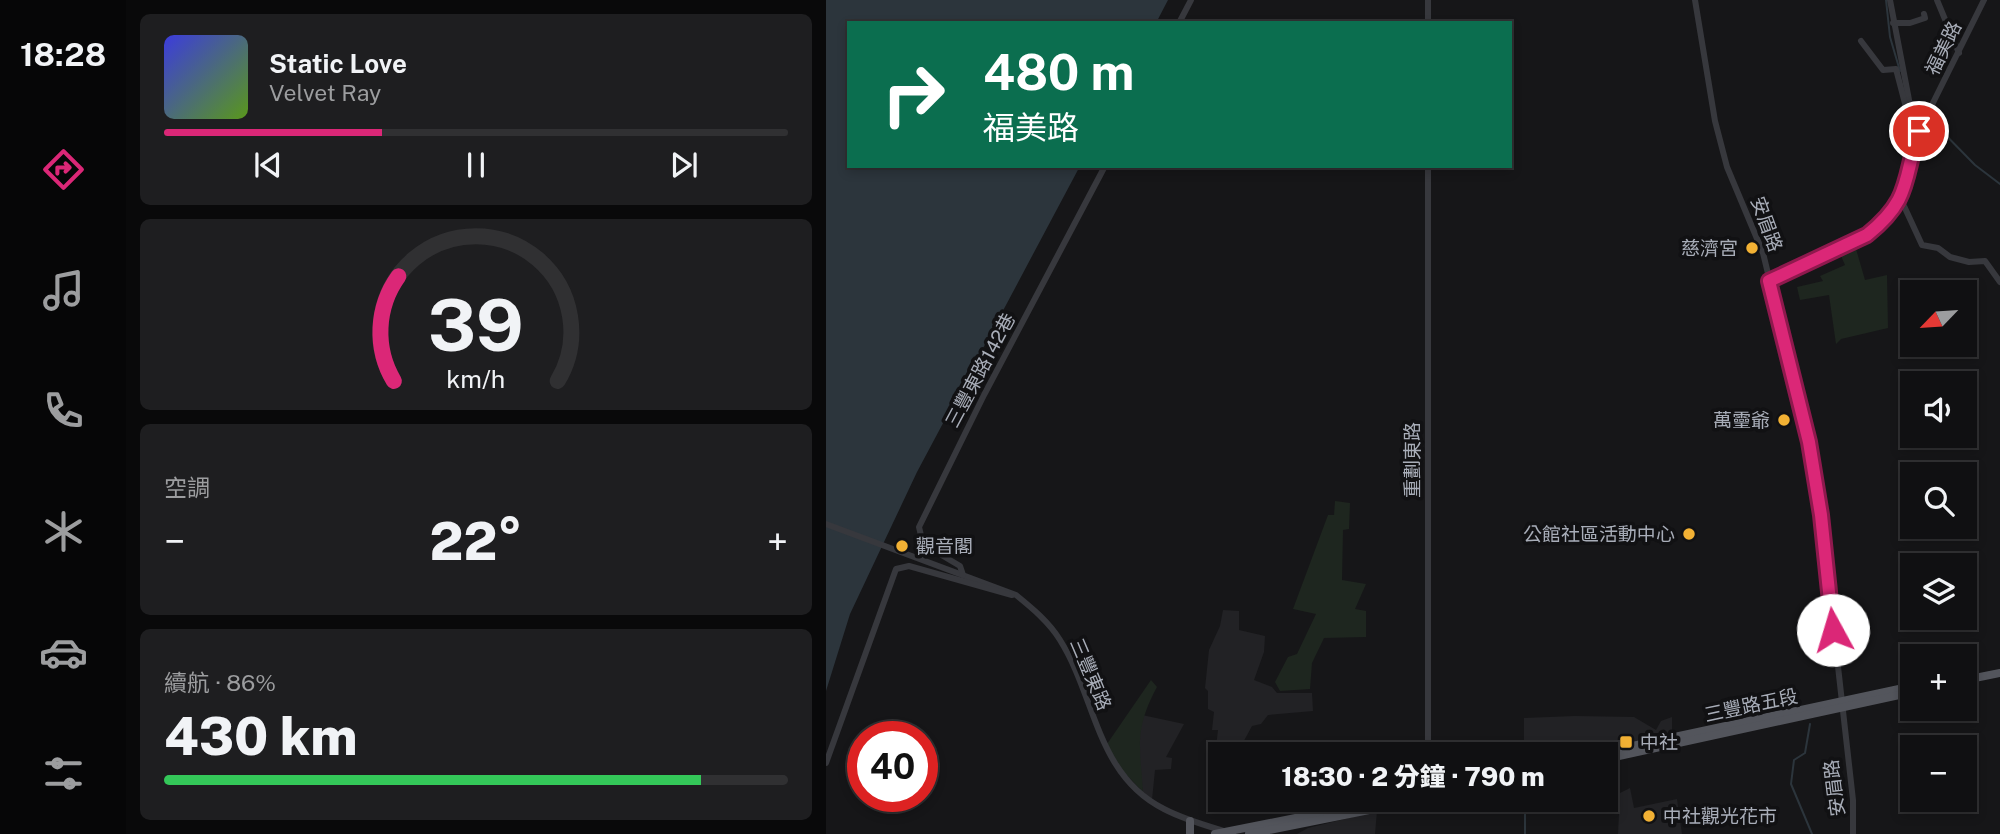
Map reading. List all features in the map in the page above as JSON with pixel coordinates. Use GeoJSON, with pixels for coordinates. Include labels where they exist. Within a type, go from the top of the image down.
{"type":"FeatureCollection","features":[{"type":"Feature","properties":{"kind":"main road"},"geometry":{"type":"LineString","coordinates":[[1977,675],[2000,670]]}},
{"type":"Feature","properties":{"kind":"main road","name":"三豐路五段"},"geometry":{"type":"LineString","coordinates":[[1618,756],[1900,689]]}},
{"type":"Feature","properties":{"kind":"main road","name":"三豐路五段"},"geometry":{"type":"LineString","coordinates":[[1618,749],[1900,694]]}},
{"type":"Feature","properties":{"kind":"main road"},"geometry":{"type":"LineString","coordinates":[[1215,834],[1328,812]]}},
{"type":"Feature","properties":{"kind":"main road"},"geometry":{"type":"LineString","coordinates":[[1249,834],[1359,812]]}},
{"type":"Feature","properties":{"kind":"main road"},"geometry":{"type":"LineString","coordinates":[[1190,834],[1191,821]]}},
{"type":"Feature","properties":{"kind":"street"},"geometry":{"type":"LineString","coordinates":[[1180,21],[1191,0]]}},
{"type":"Feature","properties":{"kind":"street"},"geometry":{"type":"LineString","coordinates":[[1428,0],[1428,21]]}},
{"type":"Feature","properties":{"kind":"street","name":"安眉路"},"geometry":{"type":"LineString","coordinates":[[1695,0],[1708,89],[1724,155],[1754,228],[1803,413],[1818,494],[1853,800],[1853,834]]}},
{"type":"Feature","properties":{"kind":"street"},"geometry":{"type":"LineString","coordinates":[[1890,0],[1910,105],[1913,110],[1928,114]]}},
{"type":"Feature","properties":{"kind":"street"},"geometry":{"type":"LineString","coordinates":[[1937,0],[1959,53]]}},
{"type":"Feature","properties":{"kind":"street","name":"福美路"},"geometry":{"type":"LineString","coordinates":[[1769,281],[1867,235],[1893,211],[1903,196],[1916,141],[1924,122],[1984,0]]}},
{"type":"Feature","properties":{"kind":"street"},"geometry":{"type":"LineString","coordinates":[[1893,23],[1910,23],[1925,18],[1924,14]]}},
{"type":"Feature","properties":{"kind":"street"},"geometry":{"type":"LineString","coordinates":[[1861,41],[1883,69],[1896,69],[1908,115],[1924,122]]}},
{"type":"Feature","properties":{"kind":"street","name":"三豐東路142巷"},"geometry":{"type":"LineString","coordinates":[[963,575],[960,566],[923,544],[919,527],[978,405],[1104,168]]}},
{"type":"Feature","properties":{"kind":"street","name":"重劃東路"},"geometry":{"type":"LineString","coordinates":[[1428,168],[1428,742]]}},
{"type":"Feature","properties":{"kind":"street"},"geometry":{"type":"LineString","coordinates":[[1893,211],[1904,205],[1925,247],[1938,248],[1950,257],[1969,262],[1985,261],[2000,282]]}},
{"type":"Feature","properties":{"kind":"street","name":"三豐東路"},"geometry":{"type":"LineString","coordinates":[[826,524],[1016,594],[1041,616],[1060,639],[1074,666],[1102,743],[1116,766],[1151,801],[1191,821],[1227,833]]}},
{"type":"Feature","properties":{"kind":"street"},"geometry":{"type":"LineString","coordinates":[[826,763],[896,569],[909,566],[1004,595],[1016,594]]}},
{"type":"Feature","properties":{"kind":"shaded area"},"geometry":{"type":"Polygon","coordinates":[[[826,0],[1168,0],[1157,21],[847,21],[847,168],[1079,168],[917,472],[850,614],[826,691],[826,0]]]}},
{"type":"Feature","properties":{"kind":"shaded area"},"geometry":{"type":"Polygon","coordinates":[[[1854,242],[1865,280],[1887,275],[1888,328],[1841,339],[1836,344],[1829,295],[1800,300],[1797,287],[1823,281],[1820,276],[1845,265],[1838,249],[1854,242]]]}},
{"type":"Feature","properties":{"kind":"shaded area"},"geometry":{"type":"Polygon","coordinates":[[[1335,501],[1350,503],[1349,529],[1343,530],[1342,580],[1366,584],[1355,609],[1366,611],[1366,637],[1324,638],[1312,663],[1310,689],[1280,691],[1275,682],[1288,657],[1297,654],[1316,614],[1293,609],[1328,515],[1334,515],[1335,501]]]}},
{"type":"Feature","properties":{"kind":"shaded area"},"geometry":{"type":"Polygon","coordinates":[[[1223,610],[1239,611],[1239,630],[1265,636],[1264,652],[1254,680],[1272,687],[1277,693],[1312,693],[1313,711],[1268,715],[1261,724],[1252,726],[1243,742],[1217,742],[1218,730],[1212,730],[1214,712],[1208,709],[1208,691],[1205,688],[1209,650],[1220,626],[1223,610]]]}},
{"type":"Feature","properties":{"kind":"shaded area"},"geometry":{"type":"Polygon","coordinates":[[[1151,680],[1157,687],[1145,715],[1140,738],[1143,792],[1121,769],[1107,744],[1151,680]]]}},
{"type":"Feature","properties":{"kind":"shaded area"},"geometry":{"type":"Polygon","coordinates":[[[1142,715],[1184,724],[1166,757],[1172,758],[1171,769],[1155,770],[1152,800],[1143,792],[1140,777],[1138,746],[1142,715]]]}},
{"type":"Feature","properties":{"kind":"shaded area"},"geometry":{"type":"Polygon","coordinates":[[[1634,717],[1656,730],[1661,721],[1672,717],[1672,734],[1618,745],[1618,742],[1524,742],[1524,718],[1634,717]]]}},
{"type":"Feature","properties":{"kind":"shaded area","name":"中社觀光花市"},"geometry":{"type":"Polygon","coordinates":[[[1630,788],[1634,808],[1677,799],[1682,834],[1618,834],[1620,793],[1630,788]]]}},
{"type":"Feature","properties":{"kind":"shaded area"},"geometry":{"type":"Polygon","coordinates":[[[1377,812],[1375,834],[1297,834],[1308,828],[1377,812]]]}},
{"type":"Feature","properties":{"kind":"waterway"},"geometry":{"type":"LineString","coordinates":[[1886,0],[1890,37],[1900,71]]}},
{"type":"Feature","properties":{"kind":"waterway"},"geometry":{"type":"LineString","coordinates":[[1929,118],[1975,165],[2000,184]]}},
{"type":"Feature","properties":{"kind":"waterway"},"geometry":{"type":"LineString","coordinates":[[1810,724],[1805,753],[1794,760],[1791,784],[1812,834]]}},
{"type":"Feature","properties":{"kind":"waterway"},"geometry":{"type":"LineString","coordinates":[[1525,812],[1525,834]]}},
{"type":"Feature","properties":{"kind":"place","name":"慈濟宮"},"geometry":{"type":"Point","coordinates":[1752,248]}},
{"type":"Feature","properties":{"kind":"place","name":"萬𤫊爺"},"geometry":{"type":"Point","coordinates":[1784,420]}},
{"type":"Feature","properties":{"kind":"place","name":"公館社區活動中心"},"geometry":{"type":"Point","coordinates":[1689,534]}},
{"type":"Feature","properties":{"kind":"place","name":"觀音閣"},"geometry":{"type":"Point","coordinates":[902,546]}},
{"type":"Feature","properties":{"kind":"place","name":"中社"},"geometry":{"type":"Point","coordinates":[1626,742]}},
{"type":"Feature","properties":{"kind":"place","name":"中社觀光花市"},"geometry":{"type":"Point","coordinates":[1649,816]}},
{"type":"Feature","properties":{"kind":"route"},"geometry":{"type":"LineString","coordinates":[[1833,630],[1821,515],[1809,442],[1769,281],[1867,235],[1880,224],[1903,196],[1919,131]]}}]}
